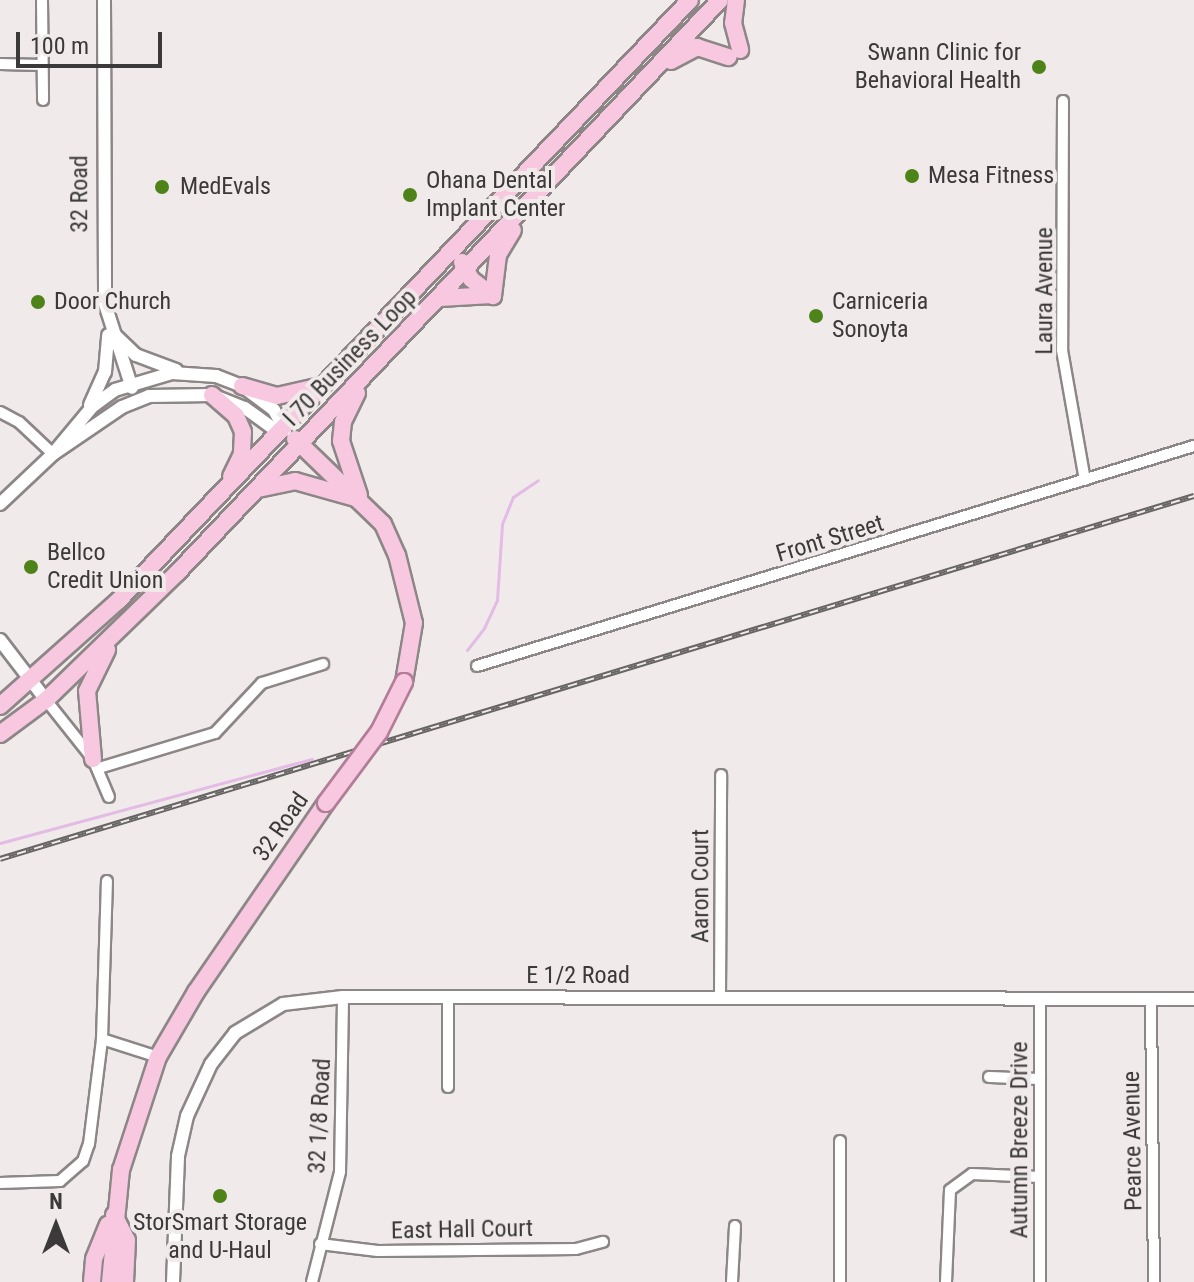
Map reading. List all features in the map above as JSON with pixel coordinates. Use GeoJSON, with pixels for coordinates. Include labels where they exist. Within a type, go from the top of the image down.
{"type":"FeatureCollection","features":[{"type":"Feature","properties":{"kind":"main road","name":"I 70 Business Loop"},"geometry":{"type":"LineString","coordinates":[[0,706],[32,682],[285,430],[690,0]]}},
{"type":"Feature","properties":{"kind":"main road","name":"I 70 Business Loop"},"geometry":{"type":"LineString","coordinates":[[0,734],[46,700],[124,627],[651,77],[720,0]]}},
{"type":"Feature","properties":{"kind":"main road"},"geometry":{"type":"LineString","coordinates":[[651,77],[697,47],[734,53],[736,0]]}},
{"type":"Feature","properties":{"kind":"main road"},"geometry":{"type":"LineString","coordinates":[[493,296],[502,245],[557,173]]}},
{"type":"Feature","properties":{"kind":"main road"},"geometry":{"type":"LineString","coordinates":[[458,245],[464,271],[493,296]]}},
{"type":"Feature","properties":{"kind":"main road"},"geometry":{"type":"LineString","coordinates":[[440,298],[493,296]]}},
{"type":"Feature","properties":{"kind":"main road"},"geometry":{"type":"LineString","coordinates":[[360,500],[342,450],[341,431],[346,412],[378,361]]}},
{"type":"Feature","properties":{"kind":"main road"},"geometry":{"type":"LineString","coordinates":[[242,386],[286,396],[326,384]]}},
{"type":"Feature","properties":{"kind":"main road"},"geometry":{"type":"LineString","coordinates":[[212,395],[236,416],[244,439],[239,463],[214,501]]}},
{"type":"Feature","properties":{"kind":"main road","name":"32 Road"},"geometry":{"type":"LineString","coordinates":[[110,1282],[113,1213],[132,1126],[158,1057],[196,992],[326,803],[379,732],[404,682],[413,642],[409,588],[383,524],[285,430]]}},
{"type":"Feature","properties":{"kind":"main road"},"geometry":{"type":"LineString","coordinates":[[256,490],[305,482],[360,500]]}},
{"type":"Feature","properties":{"kind":"main road"},"geometry":{"type":"LineString","coordinates":[[96,764],[87,691],[124,627]]}},
{"type":"Feature","properties":{"kind":"main road"},"geometry":{"type":"LineString","coordinates":[[92,1282],[94,1259],[113,1213]]}},
{"type":"Feature","properties":{"kind":"main road"},"geometry":{"type":"LineString","coordinates":[[113,1213],[127,1240],[125,1282]]}},
{"type":"Feature","properties":{"kind":"street"},"geometry":{"type":"LineString","coordinates":[[42,0],[43,100]]}},
{"type":"Feature","properties":{"kind":"street","name":"32 Road"},"geometry":{"type":"LineString","coordinates":[[104,0],[104,291],[109,328],[138,400]]}},
{"type":"Feature","properties":{"kind":"street"},"geometry":{"type":"LineString","coordinates":[[0,64],[42,65]]}},
{"type":"Feature","properties":{"kind":"street","name":"Laura Avenue"},"geometry":{"type":"LineString","coordinates":[[1063,101],[1062,350],[1085,480]]}},
{"type":"Feature","properties":{"kind":"street"},"geometry":{"type":"LineString","coordinates":[[109,328],[136,355],[187,373]]}},
{"type":"Feature","properties":{"kind":"street"},"geometry":{"type":"LineString","coordinates":[[82,418],[105,372],[109,328]]}},
{"type":"Feature","properties":{"kind":"street","name":"32 Road"},"geometry":{"type":"LineString","coordinates":[[0,504],[53,454],[82,418],[130,383],[187,373],[242,386],[274,410],[285,430]]}},
{"type":"Feature","properties":{"kind":"street","name":"32 Road"},"geometry":{"type":"LineString","coordinates":[[53,454],[138,400],[175,392],[212,395],[245,408],[274,429],[285,430]]}},
{"type":"Feature","properties":{"kind":"street"},"geometry":{"type":"LineString","coordinates":[[0,412],[19,422],[53,454]]}},
{"type":"Feature","properties":{"kind":"street","name":"Front Street"},"geometry":{"type":"LineString","coordinates":[[477,666],[1194,446]]}},
{"type":"Feature","properties":{"kind":"street"},"geometry":{"type":"LineString","coordinates":[[2,646],[96,764],[109,797]]}},
{"type":"Feature","properties":{"kind":"street"},"geometry":{"type":"LineString","coordinates":[[96,764],[215,733],[262,683],[323,664]]}},
{"type":"Feature","properties":{"kind":"street","name":"Aaron Court"},"geometry":{"type":"LineString","coordinates":[[720,997],[721,775]]}},
{"type":"Feature","properties":{"kind":"street"},"geometry":{"type":"LineString","coordinates":[[0,1183],[60,1181],[72,1173],[89,1144],[102,1039],[107,881]]}},
{"type":"Feature","properties":{"kind":"street","name":"E 1/2 Road"},"geometry":{"type":"LineString","coordinates":[[173,1282],[180,1142],[211,1064],[235,1033],[267,1010],[343,997],[1194,999]]}},
{"type":"Feature","properties":{"kind":"street","name":"32 1/8 Road"},"geometry":{"type":"LineString","coordinates":[[312,1282],[343,1150],[343,997]]}},
{"type":"Feature","properties":{"kind":"street"},"geometry":{"type":"LineString","coordinates":[[448,998],[448,1087]]}},
{"type":"Feature","properties":{"kind":"street","name":"Autumn Breeze Drive"},"geometry":{"type":"LineString","coordinates":[[1040,998],[1040,1282]]}},
{"type":"Feature","properties":{"kind":"street","name":"Pearce Avenue"},"geometry":{"type":"LineString","coordinates":[[1151,999],[1154,1282]]}},
{"type":"Feature","properties":{"kind":"street"},"geometry":{"type":"LineString","coordinates":[[102,1039],[158,1057]]}},
{"type":"Feature","properties":{"kind":"street"},"geometry":{"type":"LineString","coordinates":[[989,1077],[1040,1079]]}},
{"type":"Feature","properties":{"kind":"street"},"geometry":{"type":"LineString","coordinates":[[840,1141],[840,1282]]}},
{"type":"Feature","properties":{"kind":"street"},"geometry":{"type":"LineString","coordinates":[[946,1282],[950,1190],[972,1174],[1040,1177]]}},
{"type":"Feature","properties":{"kind":"street"},"geometry":{"type":"LineString","coordinates":[[732,1282],[735,1226]]}},
{"type":"Feature","properties":{"kind":"street","name":"East Hall Court"},"geometry":{"type":"LineString","coordinates":[[320,1244],[393,1251],[576,1249],[603,1242]]}},
{"type":"Feature","properties":{"kind":"waterway"},"geometry":{"type":"LineString","coordinates":[[467,650],[484,628],[497,600],[502,524],[513,497],[538,480]]}},
{"type":"Feature","properties":{"kind":"waterway"},"geometry":{"type":"LineString","coordinates":[[0,843],[312,759]]}},
{"type":"Feature","properties":{"kind":"railway"},"geometry":{"type":"LineString","coordinates":[[0,859],[1194,496]]}},
{"type":"Feature","properties":{"kind":"place","name":"Swann Clinic for Behavioral Health"},"geometry":{"type":"Point","coordinates":[1039,67]}},
{"type":"Feature","properties":{"kind":"place","name":"Mesa Fitness"},"geometry":{"type":"Point","coordinates":[912,176]}},
{"type":"Feature","properties":{"kind":"place","name":"MedEvals"},"geometry":{"type":"Point","coordinates":[162,187]}},
{"type":"Feature","properties":{"kind":"place","name":"Ohana Dental Implant Center"},"geometry":{"type":"Point","coordinates":[410,195]}},
{"type":"Feature","properties":{"kind":"place","name":"Door Church"},"geometry":{"type":"Point","coordinates":[38,302]}},
{"type":"Feature","properties":{"kind":"place","name":"Carniceria Sonoyta"},"geometry":{"type":"Point","coordinates":[816,316]}},
{"type":"Feature","properties":{"kind":"place","name":"Bellco Credit Union"},"geometry":{"type":"Point","coordinates":[31,567]}},
{"type":"Feature","properties":{"kind":"place","name":"StorSmart Storage and U-Haul"},"geometry":{"type":"Point","coordinates":[220,1196]}}]}
